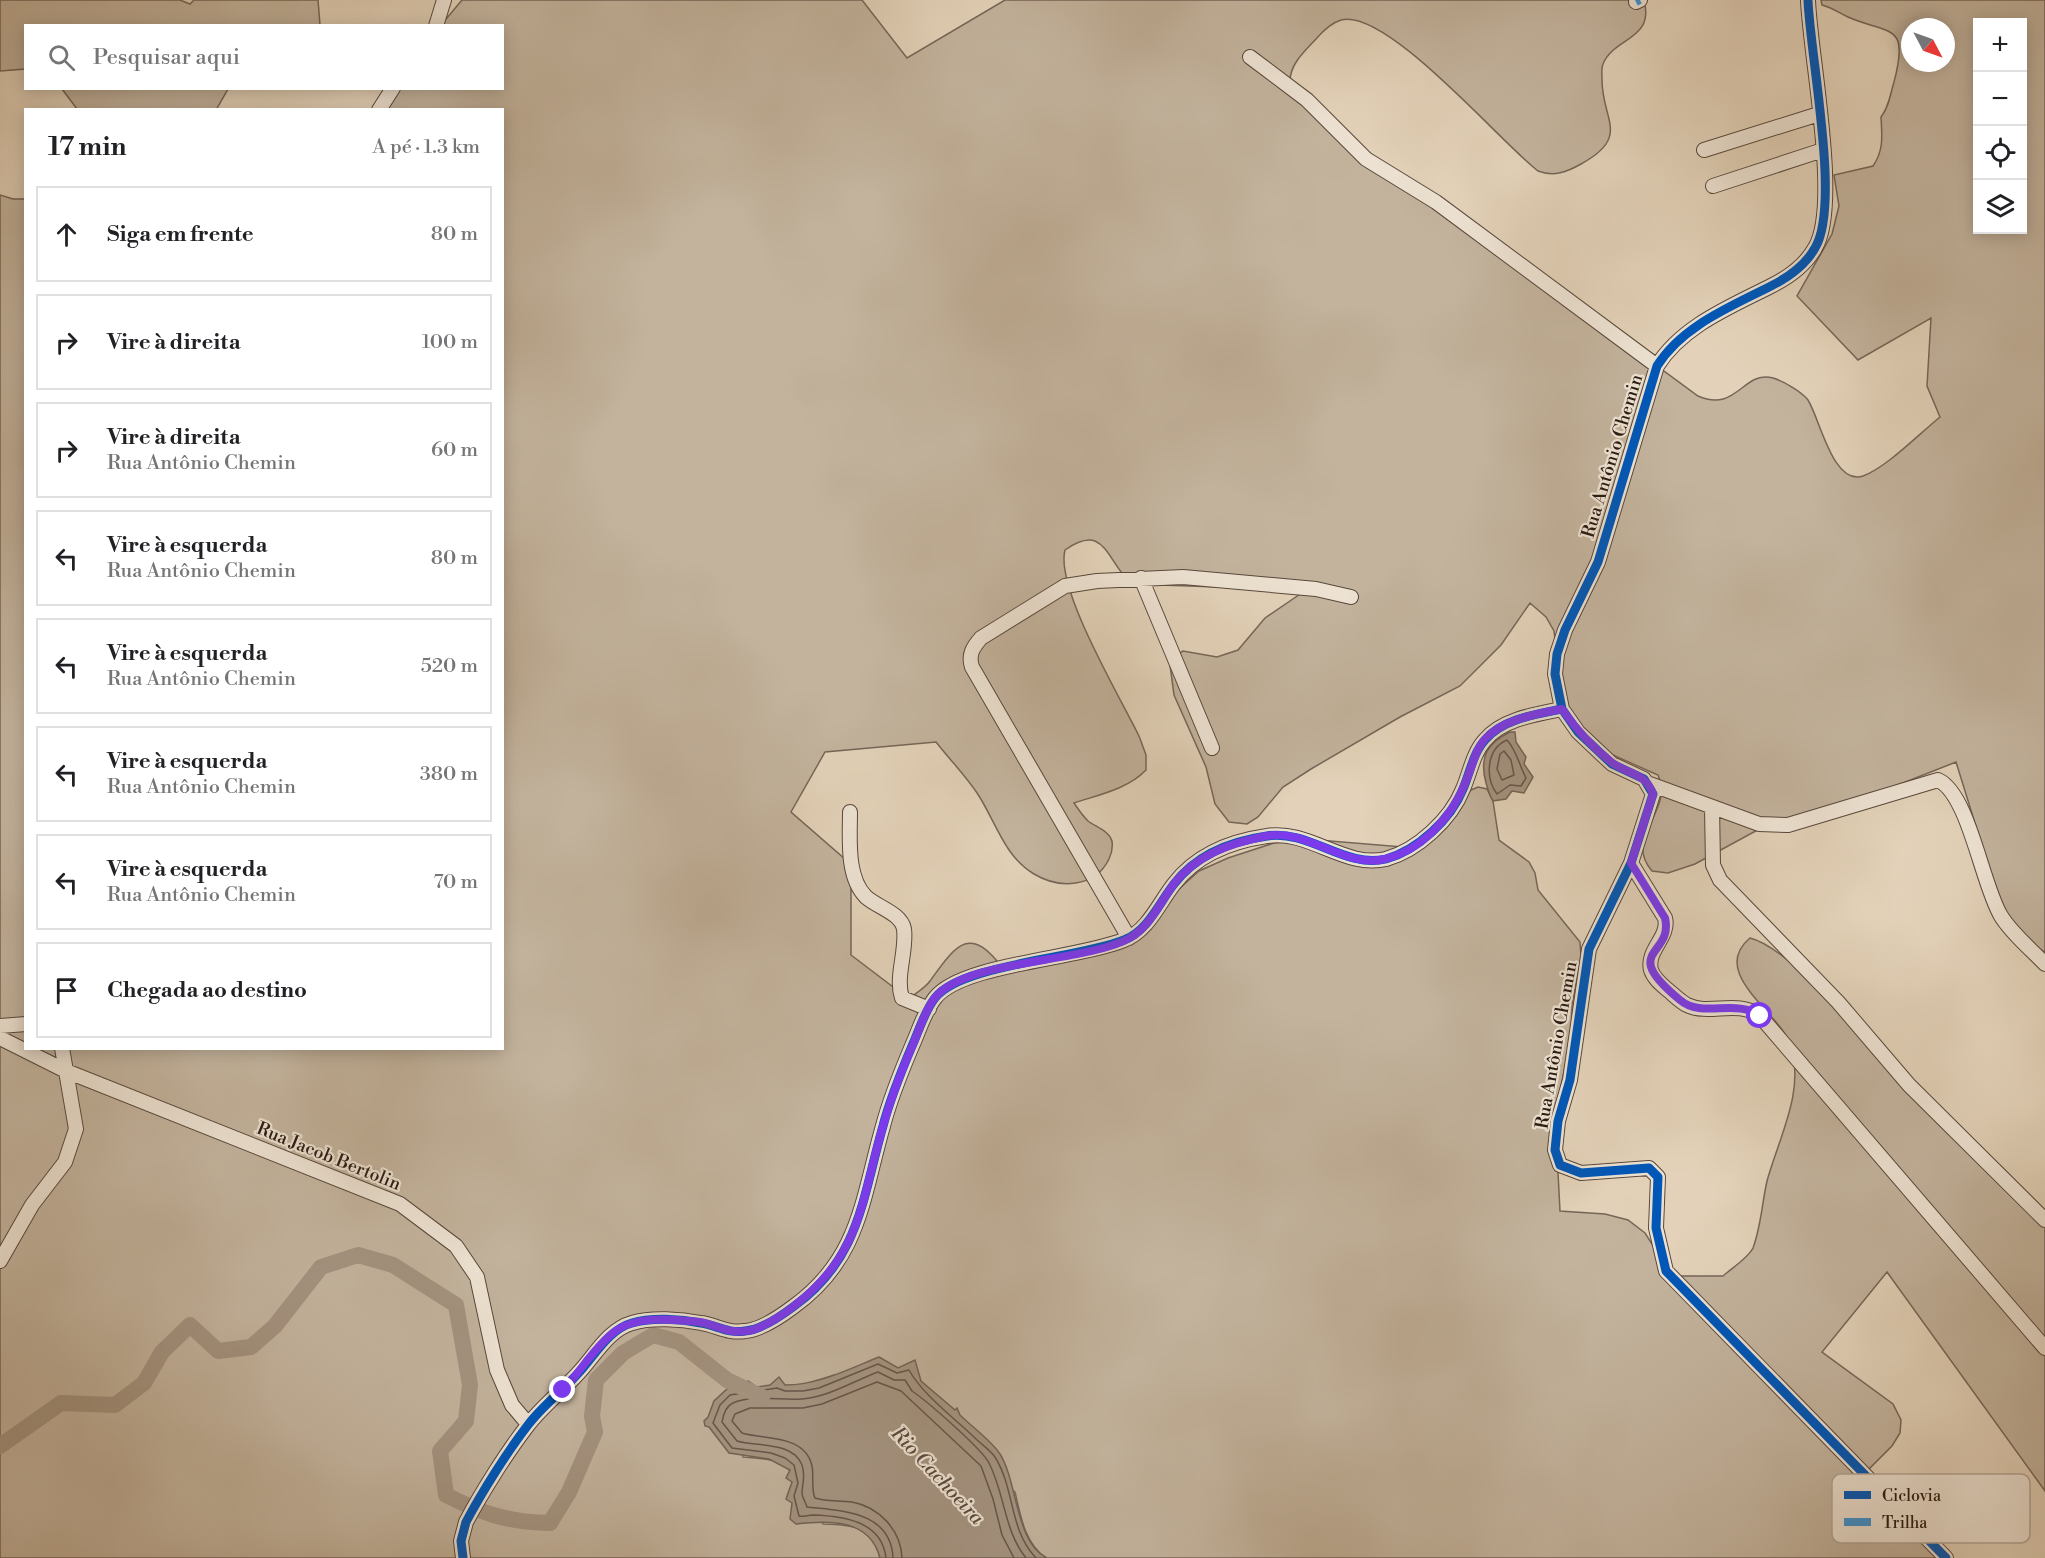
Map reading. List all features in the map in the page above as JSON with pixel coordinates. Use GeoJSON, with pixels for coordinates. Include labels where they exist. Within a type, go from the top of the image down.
{"type":"FeatureCollection","features":[{"type":"Feature","properties":{"kind":"street"},"geometry":{"type":"LineString","coordinates":[[437,24],[444,0]]}},
{"type":"Feature","properties":{"kind":"street","name":"Rua Antônio Chemin"},"geometry":{"type":"LineString","coordinates":[[1808,0],[1809,37],[1823,150],[1824,224],[1816,247],[1803,265],[1784,279],[1681,337],[1666,352],[1657,366],[1598,562],[1564,630],[1557,654],[1556,674],[1562,709],[1578,732],[1612,764],[1644,779],[1650,784],[1653,794],[1631,863],[1589,949],[1572,1070],[1557,1131],[1555,1150],[1560,1165],[1581,1173],[1649,1168],[1659,1177],[1656,1228],[1666,1272],[1864,1474]]}},
{"type":"Feature","properties":{"kind":"street"},"geometry":{"type":"LineString","coordinates":[[1250,57],[1307,100],[1366,159],[1436,202],[1657,366]]}},
{"type":"Feature","properties":{"kind":"street"},"geometry":{"type":"LineString","coordinates":[[380,108],[392,90]]}},
{"type":"Feature","properties":{"kind":"street"},"geometry":{"type":"LineString","coordinates":[[1704,150],[1819,114]]}},
{"type":"Feature","properties":{"kind":"street"},"geometry":{"type":"LineString","coordinates":[[1713,186],[1823,150]]}},
{"type":"Feature","properties":{"kind":"street"},"geometry":{"type":"LineString","coordinates":[[1129,938],[1004,724],[969,659],[974,647],[981,638],[1065,586],[1141,578],[1183,577],[1316,590],[1351,597]]}},
{"type":"Feature","properties":{"kind":"street"},"geometry":{"type":"LineString","coordinates":[[1141,578],[1212,748]]}},
{"type":"Feature","properties":{"kind":"street"},"geometry":{"type":"LineString","coordinates":[[463,1558],[461,1541],[475,1507],[528,1424],[580,1372],[613,1333],[631,1323],[667,1320],[703,1323],[724,1331],[749,1332],[792,1308],[817,1287],[839,1261],[857,1228],[883,1123],[908,1055],[935,998],[951,983],[972,974],[1093,951],[1129,938],[1154,914],[1176,881],[1195,863],[1228,844],[1272,835],[1301,838],[1364,862],[1400,855],[1415,845],[1450,813],[1462,793],[1477,750],[1486,736],[1523,717],[1562,709]]}},
{"type":"Feature","properties":{"kind":"street"},"geometry":{"type":"LineString","coordinates":[[1650,784],[1758,824],[1788,825],[1931,780],[1945,783],[1959,803],[2002,919],[2045,964]]}},
{"type":"Feature","properties":{"kind":"street"},"geometry":{"type":"LineString","coordinates":[[1712,807],[1713,865],[1720,880],[1838,1002],[1909,1084],[2045,1220]]}},
{"type":"Feature","properties":{"kind":"street"},"geometry":{"type":"LineString","coordinates":[[850,812],[849,848],[861,891],[867,898],[895,916],[904,928],[903,998],[929,1009]]}},
{"type":"Feature","properties":{"kind":"street"},"geometry":{"type":"LineString","coordinates":[[1631,863],[1667,925],[1650,964],[1652,974],[1659,983],[1685,1005],[1694,1008],[1743,1007],[1760,1016],[2045,1348]]}},
{"type":"Feature","properties":{"kind":"street"},"geometry":{"type":"LineString","coordinates":[[0,1026],[24,1024]]}},
{"type":"Feature","properties":{"kind":"street","name":"Rua Jacob Bertolin"},"geometry":{"type":"LineString","coordinates":[[0,1038],[66,1071],[400,1204],[456,1246],[477,1277],[497,1370],[512,1405],[528,1424]]}},
{"type":"Feature","properties":{"kind":"street"},"geometry":{"type":"LineString","coordinates":[[0,1261],[32,1205],[65,1162],[76,1129],[62,1050]]}},
{"type":"Feature","properties":{"kind":"street","name":"Rua Antônio Chemin"},"geometry":{"type":"LineString","coordinates":[[1931,1543],[1946,1558]]}},
{"type":"Feature","properties":{"kind":"shaded area"},"geometry":{"type":"Polygon","coordinates":[[[0,0],[180,0],[190,4],[194,0],[318,0],[320,24],[24,24],[24,69],[0,71],[0,0]]]}},
{"type":"Feature","properties":{"kind":"shaded area"},"geometry":{"type":"Polygon","coordinates":[[[462,0],[862,0],[907,58],[1005,0],[1644,0],[1646,13],[1639,31],[1608,55],[1602,66],[1603,93],[1610,126],[1610,136],[1606,145],[1581,164],[1560,173],[1550,174],[1538,171],[1414,55],[1386,35],[1361,22],[1341,20],[1327,28],[1299,58],[1290,81],[1365,151],[1698,396],[1711,400],[1722,399],[1763,377],[1777,379],[1797,390],[1808,400],[1829,449],[1843,471],[1853,476],[1863,476],[1903,449],[1940,417],[1927,386],[1931,318],[1858,360],[1797,296],[1832,234],[1839,206],[1834,175],[1873,166],[1877,160],[1882,143],[1881,117],[1889,101],[1898,63],[1899,49],[1897,40],[1892,34],[1822,5],[1821,0],[2045,0],[2045,952],[2009,933],[1956,762],[1842,807],[1774,821],[1695,864],[1668,873],[1652,871],[1644,858],[1643,846],[1645,835],[1660,801],[1661,788],[1658,775],[1597,748],[1566,724],[1554,631],[1546,617],[1530,603],[1501,645],[1460,686],[1400,717],[1283,787],[1258,817],[1247,824],[1229,822],[1215,804],[1206,767],[1174,695],[1170,665],[1173,657],[1183,651],[1217,657],[1238,650],[1265,618],[1306,590],[1159,585],[1126,578],[1102,545],[1087,540],[1065,550],[1065,567],[1070,590],[1091,643],[1139,736],[1146,755],[1146,770],[1139,777],[1112,791],[1074,803],[1088,821],[1105,832],[1112,841],[1111,855],[1103,869],[1086,880],[1065,883],[1044,879],[1024,867],[1008,849],[974,789],[936,742],[825,752],[791,812],[846,860],[851,880],[851,955],[909,999],[926,986],[948,957],[964,944],[972,943],[982,947],[1004,970],[1116,945],[1199,871],[1228,858],[1274,843],[1306,839],[1415,848],[1471,790],[1478,787],[1487,789],[1493,801],[1499,840],[1529,862],[1535,873],[1538,890],[1580,942],[1581,956],[1572,1005],[1572,1034],[1555,1114],[1560,1211],[1605,1214],[1628,1220],[1645,1233],[1659,1255],[1679,1276],[1723,1276],[1751,1252],[1758,1232],[1767,1181],[1789,1113],[1795,1079],[1794,1061],[1784,1032],[1750,992],[1737,965],[1739,951],[1750,938],[1764,944],[1780,954],[1813,983],[2045,1218],[2045,1491],[1887,1272],[1822,1352],[1893,1404],[1901,1420],[1900,1433],[1892,1446],[1866,1474],[1832,1474],[1832,1543],[1929,1543],[1943,1558],[1045,1558],[1028,1536],[1015,1492],[834,1375],[802,1385],[736,1388],[743,1457],[771,1460],[786,1467],[804,1490],[823,1524],[860,1529],[872,1539],[880,1558],[0,1558],[0,195],[13,199],[24,199],[24,1050],[504,1050],[504,108],[386,108],[392,90],[504,90],[504,24],[442,24],[462,0]]]}},
{"type":"Feature","properties":{"kind":"shaded area"},"geometry":{"type":"Polygon","coordinates":[[[63,90],[227,90],[217,108],[76,108],[63,90]]]}},
{"type":"Feature","properties":{"kind":"water"},"geometry":{"type":"Polygon","coordinates":[[[1510,732],[1515,732],[1516,742],[1526,757],[1524,764],[1533,777],[1524,793],[1512,791],[1506,799],[1493,801],[1484,774],[1484,758],[1490,746],[1510,732]]]}},
{"type":"Feature","properties":{"kind":"water"},"geometry":{"type":"Polygon","coordinates":[[[879,1357],[898,1368],[915,1360],[921,1381],[955,1410],[957,1408],[960,1415],[996,1449],[1006,1466],[1018,1511],[1029,1539],[1047,1558],[880,1558],[875,1545],[858,1529],[835,1523],[796,1524],[790,1519],[792,1503],[786,1499],[792,1482],[786,1478],[790,1470],[769,1459],[729,1453],[709,1427],[705,1426],[704,1421],[714,1401],[728,1388],[743,1387],[748,1381],[757,1387],[770,1385],[779,1377],[785,1385],[810,1382],[834,1376],[879,1357]]]}},
{"type":"Feature","properties":{"kind":"waterway","name":"Rio Cachoeira"},"geometry":{"type":"LineString","coordinates":[[0,1446],[61,1403],[115,1405],[144,1383],[162,1352],[190,1325],[218,1351],[251,1347],[275,1326],[321,1267],[358,1255],[393,1265],[456,1305],[470,1385],[466,1421],[440,1451],[446,1495],[484,1512],[508,1519],[550,1523],[569,1492],[595,1432],[592,1416],[596,1380],[623,1353],[653,1335],[679,1342],[727,1380],[762,1397]]}},
{"type":"Feature","properties":{"kind":"marked path"},"geometry":{"type":"LineString","coordinates":[[1636,2],[1640,0]]}},
{"type":"Feature","properties":{"kind":"cycle path"},"geometry":{"type":"LineString","coordinates":[[1808,0],[1825,165],[1822,227],[1815,248],[1801,266],[1778,283],[1724,310],[1693,329],[1667,352],[1657,366],[1598,562],[1565,630],[1557,654],[1555,674],[1562,709],[1578,732],[1612,764],[1644,779],[1653,794],[1631,863],[1589,949],[1570,1080],[1558,1121],[1555,1150],[1560,1165],[1581,1173],[1649,1168],[1658,1177],[1656,1228],[1666,1271],[1864,1474]]}},
{"type":"Feature","properties":{"kind":"cycle path"},"geometry":{"type":"LineString","coordinates":[[463,1558],[461,1541],[466,1522],[512,1447],[534,1418],[617,1330],[640,1321],[666,1319],[701,1323],[739,1332],[751,1330],[770,1322],[793,1307],[832,1269],[855,1226],[892,1096],[922,1022],[935,998],[949,987],[969,977],[994,970],[1103,947],[1124,940],[1140,930],[1174,884],[1193,865],[1204,857],[1241,841],[1282,835],[1298,838],[1356,859],[1371,861],[1398,855],[1421,841],[1442,822],[1458,800],[1477,751],[1492,733],[1520,718],[1562,709]]}},
{"type":"Feature","properties":{"kind":"cycle path"},"geometry":{"type":"LineString","coordinates":[[1931,1543],[1946,1558]]}},
{"type":"Feature","properties":{"kind":"route"},"geometry":{"type":"LineString","coordinates":[[563,1390],[613,1333],[631,1323],[667,1320],[703,1323],[724,1331],[749,1332],[792,1308],[817,1287],[839,1261],[857,1228],[883,1123],[908,1055],[935,998],[951,983],[972,974],[1093,951],[1129,938],[1154,914],[1176,881],[1195,863],[1228,844],[1272,835],[1301,838],[1364,862],[1400,855],[1415,845],[1450,813],[1462,793],[1477,750],[1486,736],[1523,717],[1562,709],[1578,732],[1612,764],[1650,784],[1653,794],[1631,863],[1667,925],[1650,964],[1652,974],[1659,983],[1685,1005],[1694,1008],[1743,1007],[1760,1016]]}}]}
